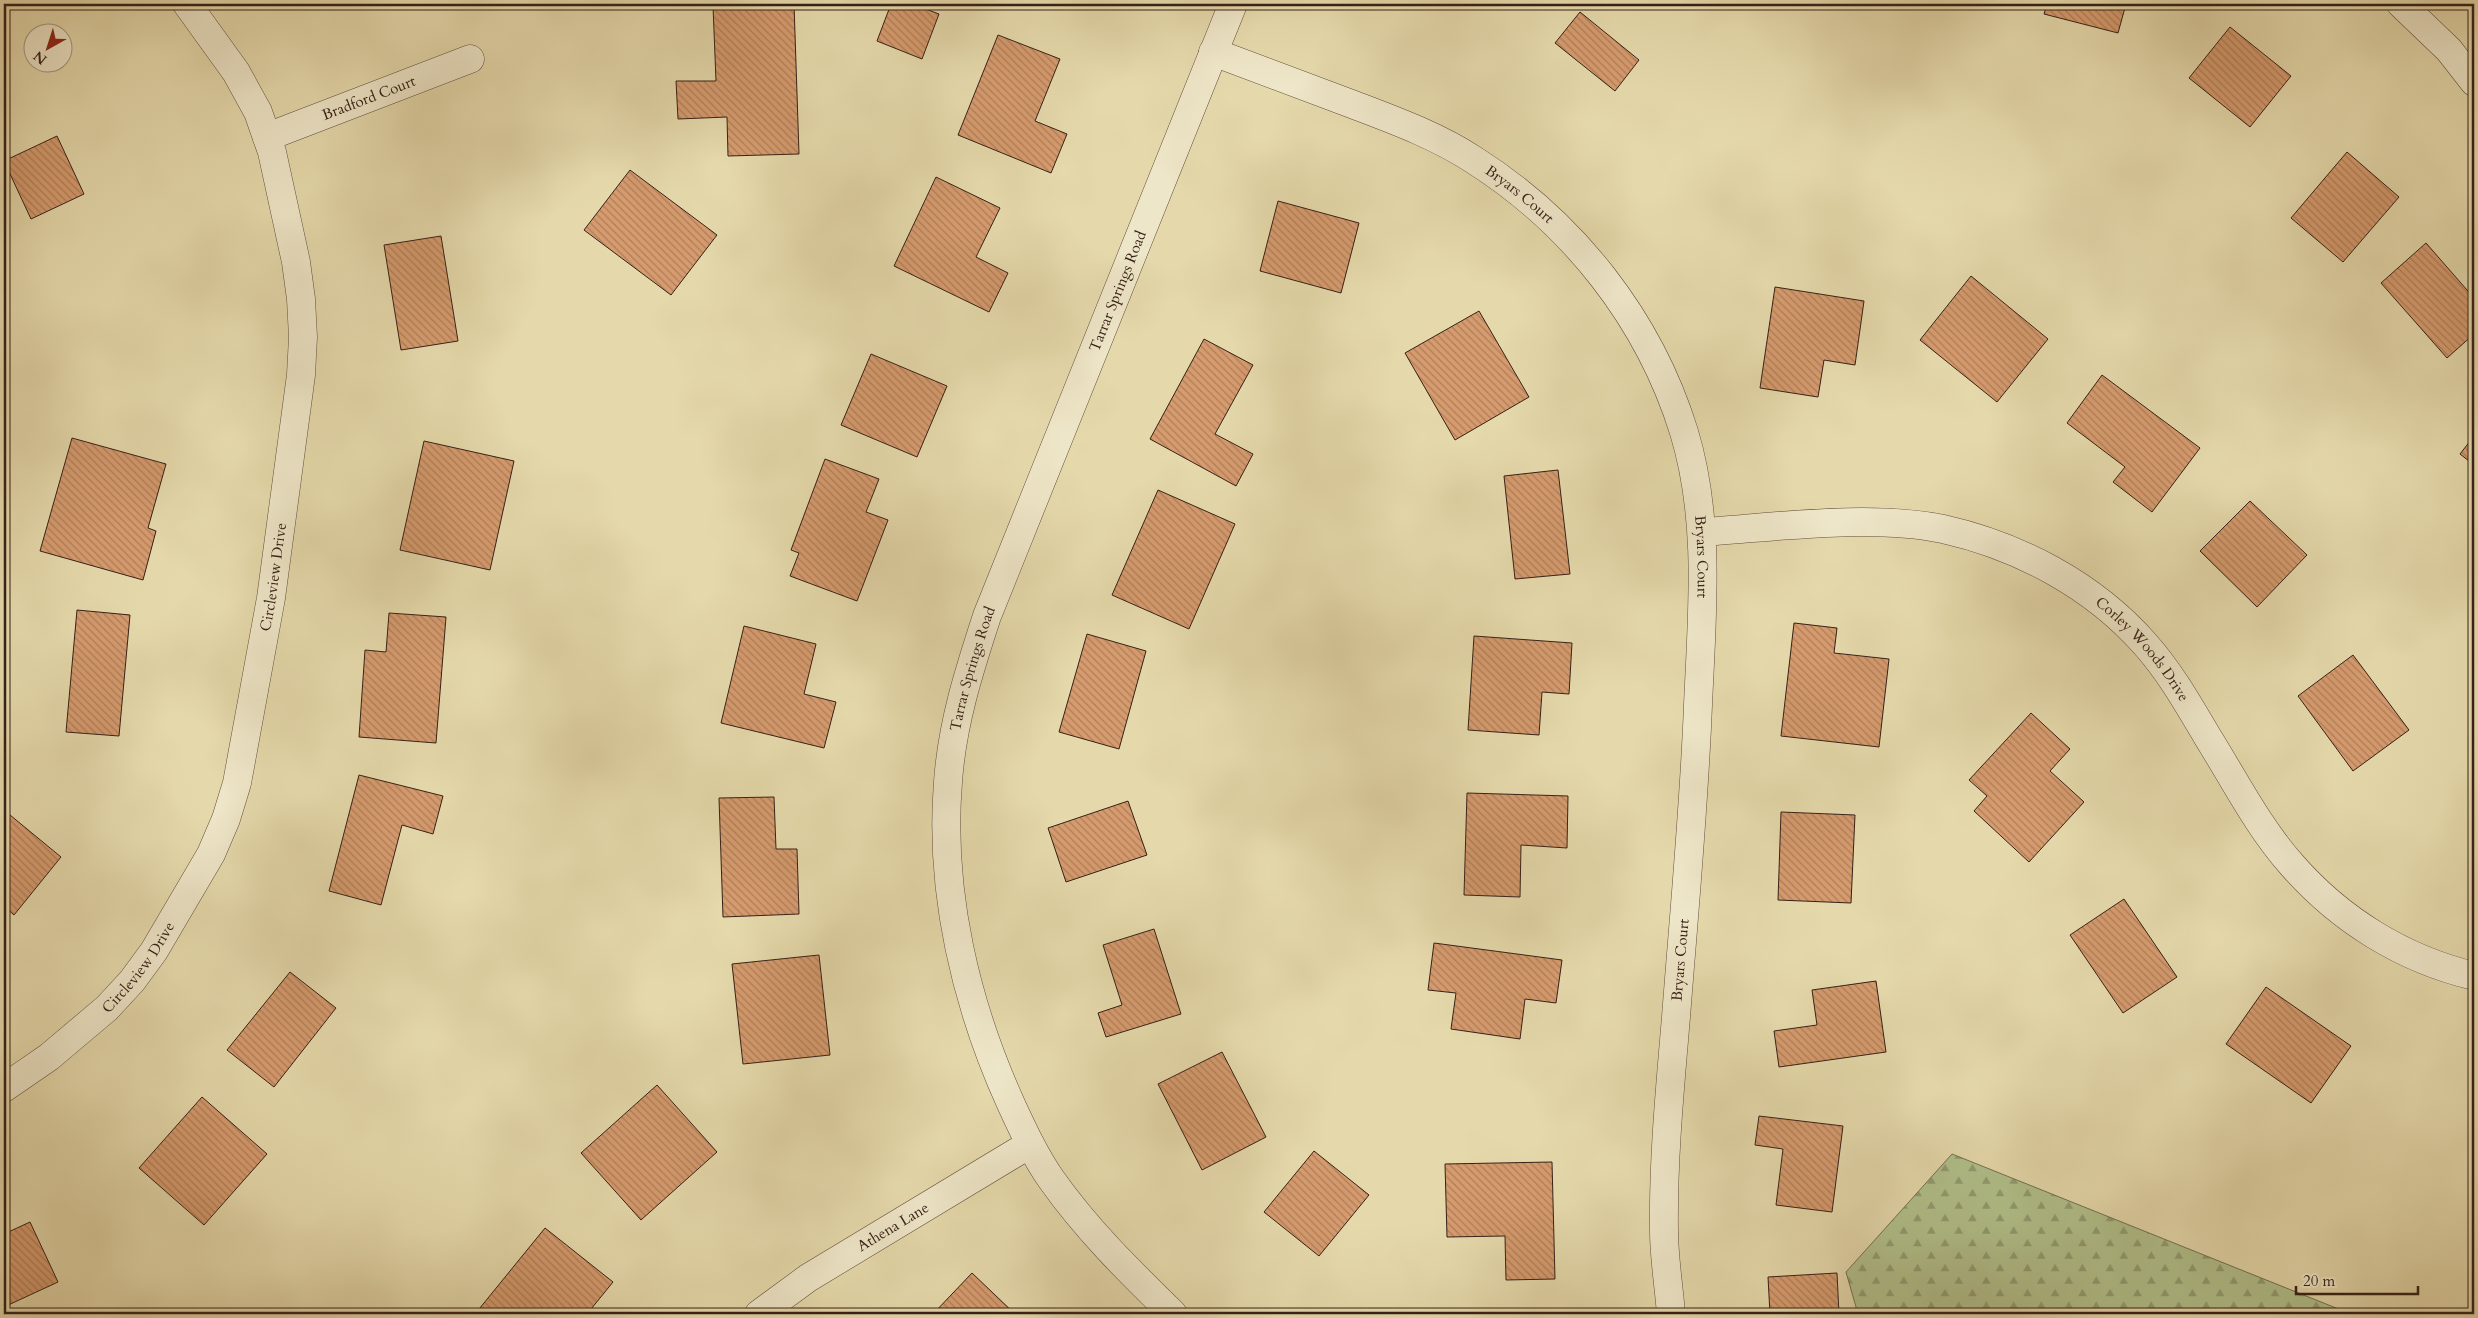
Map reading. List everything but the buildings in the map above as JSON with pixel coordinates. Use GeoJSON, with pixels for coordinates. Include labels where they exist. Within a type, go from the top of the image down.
{"type":"FeatureCollection","features":[{"type":"Feature","properties":{"kind":"street","name":"Circleview Drive"},"geometry":{"type":"LineString","coordinates":[[4,1088],[49,1057],[107,1008],[154,951],[211,854],[226,819],[237,783],[270,598],[302,365],[301,299],[296,262],[272,152],[258,112],[236,72],[187,4]]}},
{"type":"Feature","properties":{"kind":"street","name":"Tarrar Springs Road"},"geometry":{"type":"LineString","coordinates":[[1173,1314],[1103,1246],[1051,1179],[1030,1144],[994,1066],[967,986],[951,903],[946,822],[948,780],[961,697],[986,616],[1131,262],[1233,4]]}},
{"type":"Feature","properties":{"kind":"street"},"geometry":{"type":"LineString","coordinates":[[2401,4],[2450,50],[2474,82]]}},
{"type":"Feature","properties":{"kind":"street","name":"Bryars Court"},"geometry":{"type":"LineString","coordinates":[[1213,52],[1402,124],[1472,158],[1535,204],[1591,260],[1636,324],[1655,358],[1684,432],[1693,470],[1702,532],[1704,571],[1695,787],[1665,1151],[1664,1235],[1671,1314]]}},
{"type":"Feature","properties":{"kind":"street","name":"Bradford Court"},"geometry":{"type":"LineString","coordinates":[[267,137],[470,60]]}},
{"type":"Feature","properties":{"kind":"street","name":"Corley Woods Drive"},"geometry":{"type":"LineString","coordinates":[[1702,532],[1864,522],[1903,524],[1942,529],[1980,539],[2017,552],[2052,570],[2085,591],[2144,643],[2168,673],[2267,833],[2291,864],[2318,893],[2348,918],[2380,940],[2415,957],[2453,971],[2474,976]]}},
{"type":"Feature","properties":{"kind":"street","name":"Athena Lane"},"geometry":{"type":"LineString","coordinates":[[759,1314],[808,1278],[1030,1144]]}},
{"type":"Feature","properties":{"kind":"green space"},"geometry":{"type":"Polygon","coordinates":[[[1952,1154],[2351,1314],[1858,1314],[1846,1272],[1952,1154]]]}}]}
